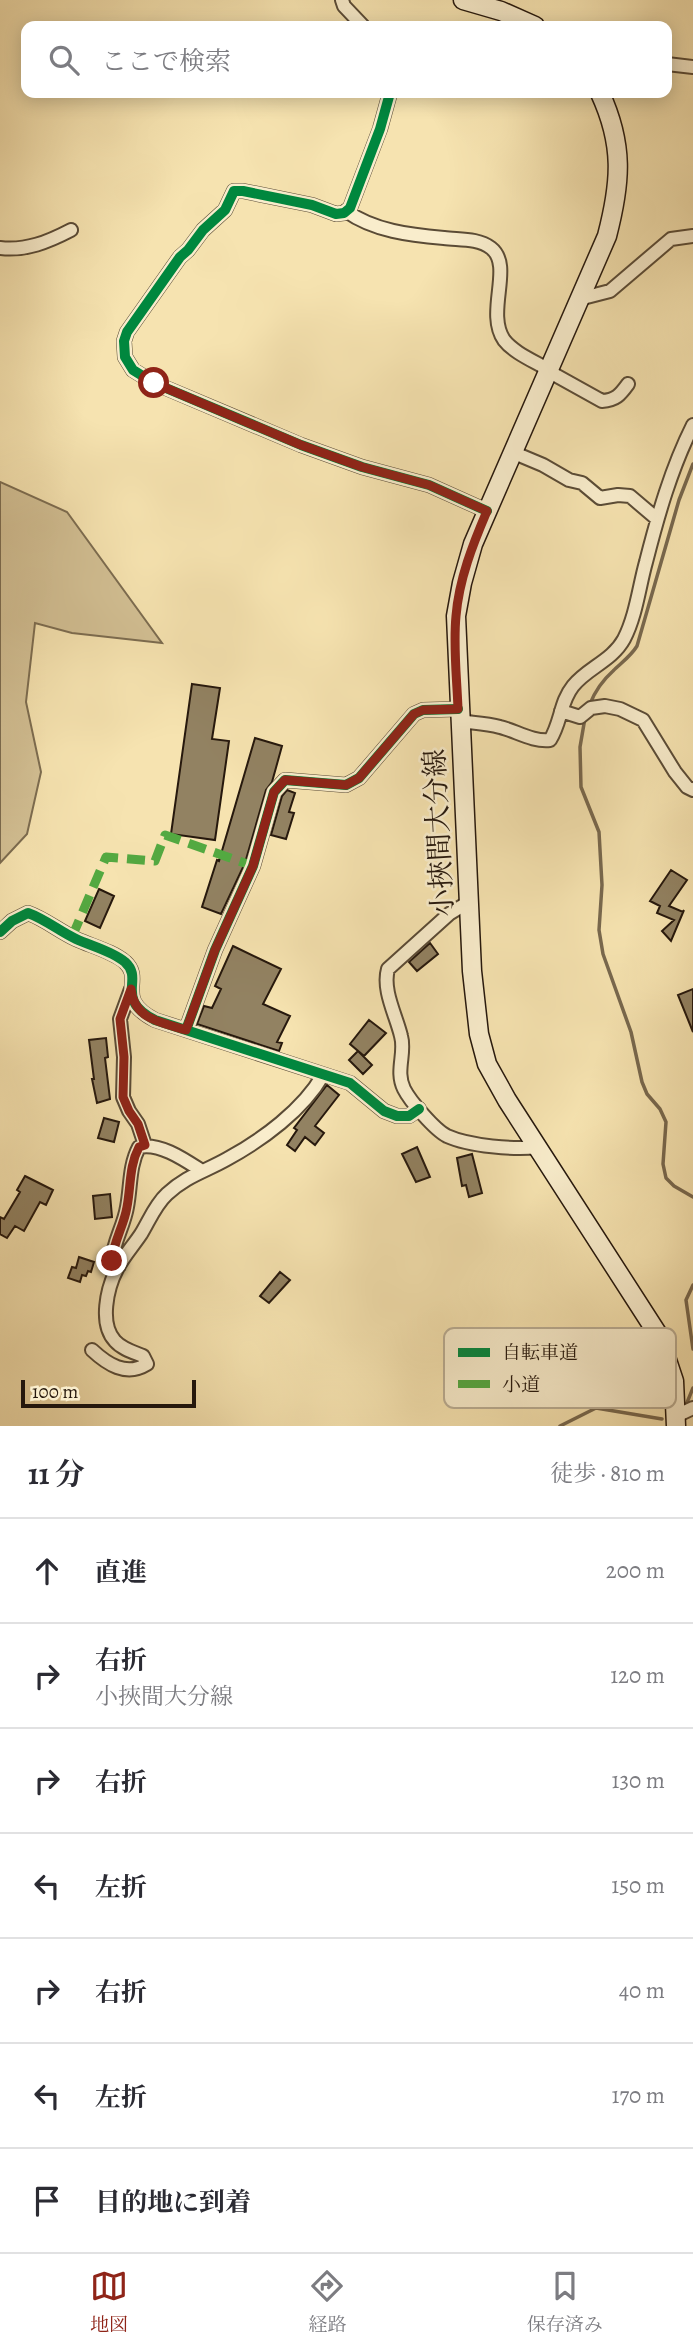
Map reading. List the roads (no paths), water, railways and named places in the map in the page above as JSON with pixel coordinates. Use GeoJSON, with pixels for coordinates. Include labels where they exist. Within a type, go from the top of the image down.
{"type":"FeatureCollection","features":[{"type":"Feature","properties":{"kind":"main road"},"geometry":{"type":"LineString","coordinates":[[463,0],[501,10],[524,21]]}},
{"type":"Feature","properties":{"kind":"main road","name":"小挾間大分線"},"geometry":{"type":"LineString","coordinates":[[602,98],[612,118],[618,162],[617,198],[607,236],[473,544],[461,583],[456,616],[459,715],[472,971],[479,1034],[487,1064],[654,1328]]}},
{"type":"Feature","properties":{"kind":"street"},"geometry":{"type":"LineString","coordinates":[[342,0],[358,21]]}},
{"type":"Feature","properties":{"kind":"street"},"geometry":{"type":"LineString","coordinates":[[672,65],[693,67]]}},
{"type":"Feature","properties":{"kind":"street"},"geometry":{"type":"LineString","coordinates":[[389,98],[380,129],[352,203],[346,211],[336,214],[312,205],[234,191],[225,210],[202,230],[180,257],[127,332],[124,341],[125,357],[133,370],[154,383],[301,445],[362,467],[429,485],[487,511]]}},
{"type":"Feature","properties":{"kind":"street"},"geometry":{"type":"LineString","coordinates":[[346,211],[373,226],[418,236],[472,240],[493,249],[499,259],[501,272],[497,324],[503,338],[511,347],[602,401],[620,396],[628,384]]}},
{"type":"Feature","properties":{"kind":"street"},"geometry":{"type":"LineString","coordinates":[[0,248],[22,249],[71,230]]}},
{"type":"Feature","properties":{"kind":"street"},"geometry":{"type":"LineString","coordinates":[[579,299],[610,291],[671,239],[693,236]]}},
{"type":"Feature","properties":{"kind":"street"},"geometry":{"type":"LineString","coordinates":[[186,1030],[205,974],[253,866],[274,792],[285,780],[346,785],[359,778],[414,714],[423,710],[459,715],[544,741],[550,740],[564,700],[574,684],[616,651],[624,639],[631,622],[669,478],[693,425]]}},
{"type":"Feature","properties":{"kind":"street"},"geometry":{"type":"LineString","coordinates":[[512,452],[569,480],[582,483],[600,498],[631,496],[657,519]]}},
{"type":"Feature","properties":{"kind":"street"},"geometry":{"type":"LineString","coordinates":[[561,711],[580,718],[591,708],[605,706],[620,709],[643,720],[675,772],[687,787],[693,790]]}},
{"type":"Feature","properties":{"kind":"street"},"geometry":{"type":"LineString","coordinates":[[467,903],[449,914],[388,969],[385,979],[403,1041],[400,1072],[404,1089],[431,1123],[446,1136],[485,1144],[538,1147]]}},
{"type":"Feature","properties":{"kind":"street"},"geometry":{"type":"LineString","coordinates":[[0,932],[28,912],[125,963],[131,972],[132,1002],[140,1012],[155,1020],[350,1083],[384,1111],[397,1116],[410,1116],[419,1109]]}},
{"type":"Feature","properties":{"kind":"street"},"geometry":{"type":"LineString","coordinates":[[131,989],[120,1019],[124,1057],[123,1097],[138,1124],[145,1145]]}},
{"type":"Feature","properties":{"kind":"street"},"geometry":{"type":"LineString","coordinates":[[92,1350],[107,1363],[125,1370],[139,1369],[146,1364],[143,1356],[114,1340],[108,1329],[106,1310],[109,1291],[119,1266],[166,1195],[193,1174],[225,1161],[263,1138],[295,1109],[323,1075]]}},
{"type":"Feature","properties":{"kind":"street"},"geometry":{"type":"LineString","coordinates":[[119,1266],[112,1261],[113,1250],[127,1209],[130,1168],[139,1147],[145,1145],[170,1153],[201,1171]]}},
{"type":"Feature","properties":{"kind":"street"},"geometry":{"type":"LineString","coordinates":[[676,1421],[693,1408]]}},
{"type":"Feature","properties":{"kind":"waterway"},"geometry":{"type":"LineString","coordinates":[[590,704],[609,674],[637,646],[679,500],[693,464]]}},
{"type":"Feature","properties":{"kind":"waterway"},"geometry":{"type":"LineString","coordinates":[[585,718],[580,747],[581,787],[599,832],[602,885],[599,930],[603,954],[631,1032],[642,1082],[666,1122],[663,1164],[666,1178],[693,1197]]}},
{"type":"Feature","properties":{"kind":"waterway"},"geometry":{"type":"LineString","coordinates":[[693,1285],[686,1300],[693,1349]]}},
{"type":"Feature","properties":{"kind":"waterway"},"geometry":{"type":"LineString","coordinates":[[686,1405],[693,1388]]}},
{"type":"Feature","properties":{"kind":"waterway"},"geometry":{"type":"LineString","coordinates":[[560,1426],[596,1408],[662,1419]]}}]}
